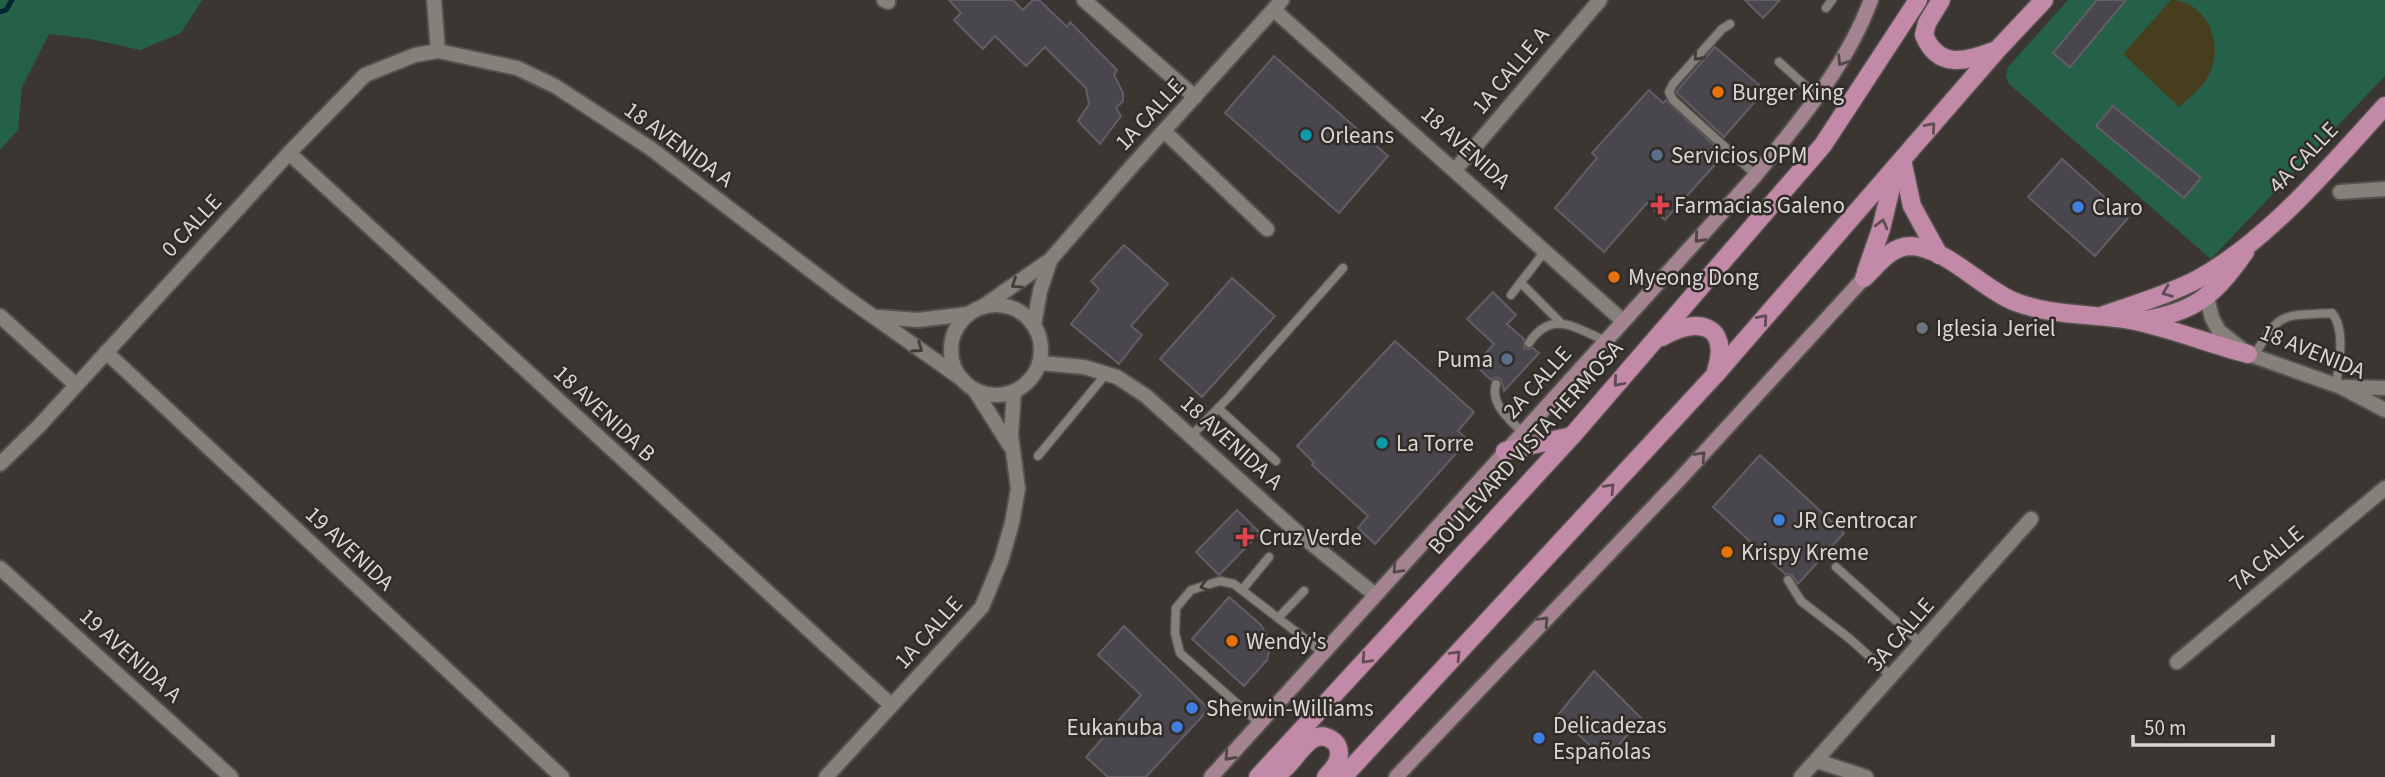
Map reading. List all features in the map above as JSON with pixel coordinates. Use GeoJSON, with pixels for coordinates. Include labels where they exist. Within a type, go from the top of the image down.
{"type":"FeatureCollection","features":[{"type":"Feature","properties":{"kind":"main road","name":"BOULEVARD VISTA HERMOSA"},"geometry":{"type":"LineString","coordinates":[[1258,777],[1572,436],[1823,145],[1918,0]]}},
{"type":"Feature","properties":{"kind":"main road"},"geometry":{"type":"LineString","coordinates":[[1941,0],[1927,23],[1924,35],[1930,47],[1949,60],[1967,60],[1997,50]]}},
{"type":"Feature","properties":{"kind":"main road"},"geometry":{"type":"LineString","coordinates":[[1343,777],[1715,374],[1997,50],[2044,0]]}},
{"type":"Feature","properties":{"kind":"main road","name":"4A CALLE"},"geometry":{"type":"LineString","coordinates":[[2098,317],[2175,290],[2227,260],[2254,240],[2319,178],[2385,106]]}},
{"type":"Feature","properties":{"kind":"main road"},"geometry":{"type":"LineString","coordinates":[[1899,164],[1912,206],[1939,255]]}},
{"type":"Feature","properties":{"kind":"main road"},"geometry":{"type":"LineString","coordinates":[[1864,278],[1899,164]]}},
{"type":"Feature","properties":{"kind":"main road","name":"4A CALLE"},"geometry":{"type":"LineString","coordinates":[[2135,321],[2182,311],[2207,298],[2234,269],[2254,240]]}},
{"type":"Feature","properties":{"kind":"main road"},"geometry":{"type":"LineString","coordinates":[[1864,278],[1891,252],[1904,246],[1928,249],[2013,301],[2039,310],[2135,321],[2251,355]]}},
{"type":"Feature","properties":{"kind":"main road"},"geometry":{"type":"LineString","coordinates":[[2207,298],[2213,281],[2227,260]]}},
{"type":"Feature","properties":{"kind":"main road"},"geometry":{"type":"LineString","coordinates":[[1651,344],[1681,327],[1703,326],[1716,335],[1719,342],[1720,357],[1715,374]]}},
{"type":"Feature","properties":{"kind":"main road"},"geometry":{"type":"LineString","coordinates":[[1506,451],[1572,436]]}},
{"type":"Feature","properties":{"kind":"main road"},"geometry":{"type":"LineString","coordinates":[[1264,777],[1282,771],[1309,742],[1322,736],[1336,743],[1339,752],[1338,762],[1326,777]]}},
{"type":"Feature","properties":{"kind":"street"},"geometry":{"type":"LineString","coordinates":[[434,0],[438,51]]}},
{"type":"Feature","properties":{"kind":"street"},"geometry":{"type":"LineString","coordinates":[[1084,0],[1195,97]]}},
{"type":"Feature","properties":{"kind":"street","name":"1A CALLE A"},"geometry":{"type":"LineString","coordinates":[[1455,170],[1600,0]]}},
{"type":"Feature","properties":{"kind":"street","name":"2A CALLE"},"geometry":{"type":"LineString","coordinates":[[1210,777],[1756,175],[1818,97],[1846,55],[1871,0]]}},
{"type":"Feature","properties":{"kind":"street","name":"1A CALLE"},"geometry":{"type":"LineString","coordinates":[[982,307],[1050,260],[1278,5]]}},
{"type":"Feature","properties":{"kind":"street","name":"18 AVENIDA"},"geometry":{"type":"LineString","coordinates":[[1278,5],[1455,170],[1623,321]]}},
{"type":"Feature","properties":{"kind":"street","name":"0 CALLE"},"geometry":{"type":"LineString","coordinates":[[0,464],[365,75],[415,55],[438,51]]}},
{"type":"Feature","properties":{"kind":"street","name":"18 AVENIDA A"},"geometry":{"type":"LineString","coordinates":[[438,51],[517,68],[555,86],[650,148],[968,385]]}},
{"type":"Feature","properties":{"kind":"street"},"geometry":{"type":"LineString","coordinates":[[1164,131],[1267,229]]}},
{"type":"Feature","properties":{"kind":"street","name":"18 AVENIDA B"},"geometry":{"type":"LineString","coordinates":[[289,153],[891,705]]}},
{"type":"Feature","properties":{"kind":"street"},"geometry":{"type":"LineString","coordinates":[[2340,192],[2385,189]]}},
{"type":"Feature","properties":{"kind":"street","name":"1A CALLE"},"geometry":{"type":"LineString","coordinates":[[1034,325],[1040,291],[1050,260]]}},
{"type":"Feature","properties":{"kind":"street"},"geometry":{"type":"LineString","coordinates":[[1396,777],[1679,480],[1864,278]]}},
{"type":"Feature","properties":{"kind":"street","name":"18 AVENIDA"},"geometry":{"type":"LineString","coordinates":[[2207,298],[2212,318],[2219,331],[2251,355],[2339,386],[2385,410]]}},
{"type":"Feature","properties":{"kind":"street"},"geometry":{"type":"LineString","coordinates":[[873,316],[918,320],[968,314],[996,304],[1011,307],[1024,314],[1040,337],[1040,363],[1025,385],[1014,392],[1000,395],[987,394],[968,385],[955,368],[951,353],[955,332],[968,314]]}},
{"type":"Feature","properties":{"kind":"street"},"geometry":{"type":"LineString","coordinates":[[0,316],[76,385]]}},
{"type":"Feature","properties":{"kind":"street","name":"19 AVENIDA"},"geometry":{"type":"LineString","coordinates":[[106,352],[562,777]]}},
{"type":"Feature","properties":{"kind":"street","name":"18 AVENIDA A"},"geometry":{"type":"LineString","coordinates":[[1040,363],[1084,367],[1117,377],[1146,396],[1297,532],[1374,594]]}},
{"type":"Feature","properties":{"kind":"street","name":"1A CALLE"},"geometry":{"type":"LineString","coordinates":[[968,385],[1013,450]]}},
{"type":"Feature","properties":{"kind":"street"},"geometry":{"type":"LineString","coordinates":[[2339,386],[2385,388]]}},
{"type":"Feature","properties":{"kind":"street","name":"1A CALLE"},"geometry":{"type":"LineString","coordinates":[[825,777],[982,607],[1013,523],[1018,489],[1010,421],[1014,392]]}},
{"type":"Feature","properties":{"kind":"street","name":"7A CALLE"},"geometry":{"type":"LineString","coordinates":[[2177,662],[2385,488]]}},
{"type":"Feature","properties":{"kind":"street","name":"3A CALLE"},"geometry":{"type":"LineString","coordinates":[[1801,777],[2031,519]]}},
{"type":"Feature","properties":{"kind":"street","name":"19 AVENIDA A"},"geometry":{"type":"LineString","coordinates":[[0,568],[231,777]]}},
{"type":"Feature","properties":{"kind":"street"},"geometry":{"type":"LineString","coordinates":[[1817,761],[1866,777]]}},
{"type":"Feature","properties":{"kind":"lane"},"geometry":{"type":"LineString","coordinates":[[1730,24],[1722,29],[1669,92],[1672,100],[1756,175]]}},
{"type":"Feature","properties":{"kind":"lane"},"geometry":{"type":"LineString","coordinates":[[1779,62],[1818,97]]}},
{"type":"Feature","properties":{"kind":"lane"},"geometry":{"type":"LineString","coordinates":[[1511,295],[1545,251]]}},
{"type":"Feature","properties":{"kind":"lane"},"geometry":{"type":"LineString","coordinates":[[1191,436],[1343,268]]}},
{"type":"Feature","properties":{"kind":"lane"},"geometry":{"type":"LineString","coordinates":[[1521,283],[1560,322],[1606,341]]}},
{"type":"Feature","properties":{"kind":"lane"},"geometry":{"type":"LineString","coordinates":[[2251,355],[2283,317],[2332,313],[2337,322],[2339,341],[2339,386]]}},
{"type":"Feature","properties":{"kind":"lane"},"geometry":{"type":"LineString","coordinates":[[1528,344],[1536,332],[1560,322]]}},
{"type":"Feature","properties":{"kind":"lane"},"geometry":{"type":"LineString","coordinates":[[1038,456],[1106,374]]}},
{"type":"Feature","properties":{"kind":"lane"},"geometry":{"type":"LineString","coordinates":[[1496,384],[1493,391],[1496,401],[1522,432]]}},
{"type":"Feature","properties":{"kind":"lane"},"geometry":{"type":"LineString","coordinates":[[1218,408],[1276,461]]}},
{"type":"Feature","properties":{"kind":"lane"},"geometry":{"type":"LineString","coordinates":[[1242,590],[1269,557]]}},
{"type":"Feature","properties":{"kind":"lane"},"geometry":{"type":"LineString","coordinates":[[1836,567],[1922,644]]}},
{"type":"Feature","properties":{"kind":"lane"},"geometry":{"type":"LineString","coordinates":[[1788,580],[1801,601],[1850,639],[1892,677]]}},
{"type":"Feature","properties":{"kind":"lane"},"geometry":{"type":"LineString","coordinates":[[1259,723],[1180,653],[1175,633],[1176,608],[1191,590],[1220,581],[1234,584],[1322,652]]}},
{"type":"Feature","properties":{"kind":"lane"},"geometry":{"type":"LineString","coordinates":[[1278,618],[1304,590]]}},
{"type":"Feature","properties":{"kind":"green space"},"geometry":{"type":"Polygon","coordinates":[[[0,0],[202,0],[181,33],[140,50],[90,39],[49,34],[22,87],[18,130],[0,150],[0,0]]]}},
{"type":"Feature","properties":{"kind":"green space"},"geometry":{"type":"Polygon","coordinates":[[[2068,0],[2385,0],[2385,76],[2211,259],[2009,84],[2006,76],[2008,67],[2068,0]]]}},
{"type":"Feature","properties":{"kind":"sand"},"geometry":{"type":"Polygon","coordinates":[[[2171,0],[2183,2],[2202,15],[2213,35],[2215,47],[2211,70],[2205,81],[2179,107],[2123,54],[2171,0]]]}},
{"type":"Feature","properties":{"kind":"building"},"geometry":{"type":"Polygon","coordinates":[[[949,0],[1013,0],[1023,10],[1033,0],[1039,0],[1067,27],[1070,22],[1117,70],[1114,75],[1123,93],[1123,101],[1116,108],[1121,116],[1100,144],[1078,121],[1089,104],[1086,88],[1045,47],[1026,66],[995,36],[983,49],[954,20],[961,13],[949,0]]]}},
{"type":"Feature","properties":{"kind":"building"},"geometry":{"type":"Polygon","coordinates":[[[1745,0],[1780,0],[1763,18],[1745,0]]]}},
{"type":"Feature","properties":{"kind":"building"},"geometry":{"type":"Polygon","coordinates":[[[2097,0],[2126,0],[2070,67],[2053,53],[2097,0]]]}},
{"type":"Feature","properties":{"kind":"building","name":"Burger King"},"geometry":{"type":"Polygon","coordinates":[[[1715,47],[1765,90],[1724,137],[1676,92],[1715,47]]]}},
{"type":"Feature","properties":{"kind":"building","name":"Orleans"},"geometry":{"type":"Polygon","coordinates":[[[1274,56],[1388,156],[1339,213],[1225,113],[1274,56]]]}},
{"type":"Feature","properties":{"kind":"building","name":"Servicios OPM"},"geometry":{"type":"Polygon","coordinates":[[[1649,90],[1663,103],[1666,100],[1716,147],[1714,149],[1722,157],[1665,220],[1647,203],[1604,252],[1555,208],[1597,158],[1592,153],[1649,90]]]}},
{"type":"Feature","properties":{"kind":"building"},"geometry":{"type":"Polygon","coordinates":[[[2113,106],[2201,178],[2184,198],[2096,126],[2113,106]]]}},
{"type":"Feature","properties":{"kind":"building","name":"Claro"},"geometry":{"type":"Polygon","coordinates":[[[2062,159],[2128,218],[2095,256],[2028,197],[2062,159]]]}},
{"type":"Feature","properties":{"kind":"building"},"geometry":{"type":"Polygon","coordinates":[[[1124,245],[1168,284],[1131,326],[1142,335],[1119,364],[1071,324],[1099,289],[1091,281],[1124,245]]]}},
{"type":"Feature","properties":{"kind":"building"},"geometry":{"type":"Polygon","coordinates":[[[1232,278],[1275,316],[1202,397],[1160,359],[1232,278]]]}},
{"type":"Feature","properties":{"kind":"building","name":"Puma"},"geometry":{"type":"Polygon","coordinates":[[[1493,292],[1516,315],[1507,324],[1524,339],[1524,348],[1533,348],[1539,353],[1504,391],[1501,379],[1496,377],[1491,380],[1475,365],[1494,344],[1467,319],[1493,292]]]}},
{"type":"Feature","properties":{"kind":"building","name":"La Torre"},"geometry":{"type":"Polygon","coordinates":[[[1395,341],[1474,412],[1458,431],[1468,440],[1375,544],[1358,528],[1368,516],[1312,465],[1314,463],[1297,446],[1395,341]]]}},
{"type":"Feature","properties":{"kind":"building","name":"JR Centrocar"},"geometry":{"type":"Polygon","coordinates":[[[1760,455],[1844,533],[1798,584],[1792,575],[1785,574],[1713,507],[1760,455]]]}},
{"type":"Feature","properties":{"kind":"building"},"geometry":{"type":"Polygon","coordinates":[[[1237,510],[1260,533],[1219,575],[1196,552],[1237,510]]]}},
{"type":"Feature","properties":{"kind":"building","name":"Wendy's"},"geometry":{"type":"Polygon","coordinates":[[[1229,597],[1261,625],[1271,643],[1267,660],[1244,686],[1192,639],[1229,597]]]}},
{"type":"Feature","properties":{"kind":"building"},"geometry":{"type":"Polygon","coordinates":[[[1124,626],[1209,709],[1146,777],[1108,777],[1086,757],[1141,695],[1098,655],[1124,626]]]}},
{"type":"Feature","properties":{"kind":"building"},"geometry":{"type":"Polygon","coordinates":[[[1594,671],[1642,719],[1605,760],[1558,715],[1594,671]]]}},
{"type":"Feature","properties":{"kind":"waterway"},"geometry":{"type":"LineString","coordinates":[[0,12],[6,10],[12,0]]}},
{"type":"Feature","properties":{"kind":"place","name":"Burger King"},"geometry":{"type":"Point","coordinates":[1718,92]}},
{"type":"Feature","properties":{"kind":"place","name":"Orleans"},"geometry":{"type":"Point","coordinates":[1306,135]}},
{"type":"Feature","properties":{"kind":"place","name":"Servicios OPM"},"geometry":{"type":"Point","coordinates":[1657,155]}},
{"type":"Feature","properties":{"kind":"place","name":"Farmacias Galeno"},"geometry":{"type":"Point","coordinates":[1660,205]}},
{"type":"Feature","properties":{"kind":"place","name":"Claro"},"geometry":{"type":"Point","coordinates":[2078,207]}},
{"type":"Feature","properties":{"kind":"place","name":"Myeong Dong"},"geometry":{"type":"Point","coordinates":[1614,277]}},
{"type":"Feature","properties":{"kind":"place","name":"Iglesia Jeriel"},"geometry":{"type":"Point","coordinates":[1922,328]}},
{"type":"Feature","properties":{"kind":"place","name":"Puma"},"geometry":{"type":"Point","coordinates":[1507,359]}},
{"type":"Feature","properties":{"kind":"place","name":"La Torre"},"geometry":{"type":"Point","coordinates":[1382,443]}},
{"type":"Feature","properties":{"kind":"place","name":"JR Centrocar"},"geometry":{"type":"Point","coordinates":[1779,520]}},
{"type":"Feature","properties":{"kind":"place","name":"Cruz Verde"},"geometry":{"type":"Point","coordinates":[1245,537]}},
{"type":"Feature","properties":{"kind":"place","name":"Krispy Kreme"},"geometry":{"type":"Point","coordinates":[1727,552]}},
{"type":"Feature","properties":{"kind":"place","name":"Wendy's"},"geometry":{"type":"Point","coordinates":[1232,641]}},
{"type":"Feature","properties":{"kind":"place","name":"Sherwin-Williams"},"geometry":{"type":"Point","coordinates":[1192,708]}},
{"type":"Feature","properties":{"kind":"place","name":"Eukanuba"},"geometry":{"type":"Point","coordinates":[1177,727]}},
{"type":"Feature","properties":{"kind":"place","name":"Delicadezas Españolas"},"geometry":{"type":"Point","coordinates":[1539,738]}}]}
